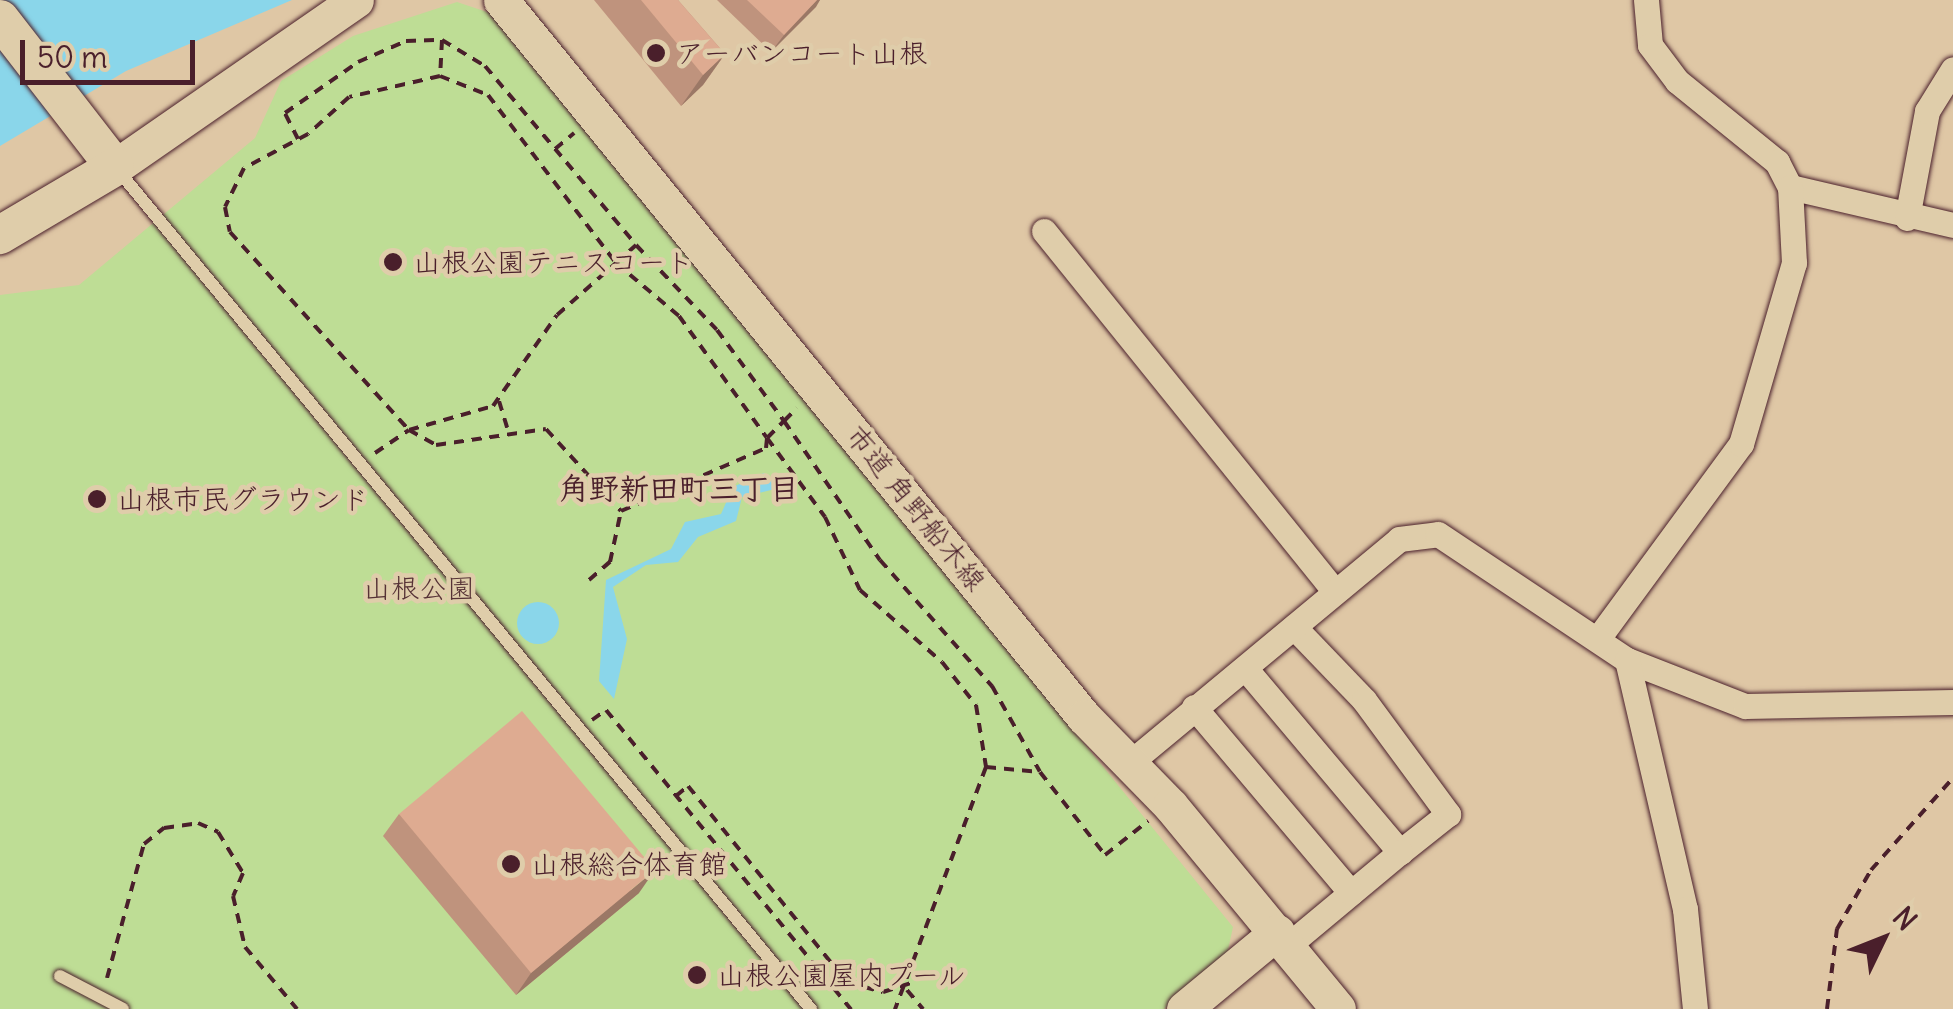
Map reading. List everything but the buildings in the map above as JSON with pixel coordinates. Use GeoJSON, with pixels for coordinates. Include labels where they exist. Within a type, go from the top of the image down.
{"type":"FeatureCollection","features":[{"type":"Feature","properties":{"kind":"main road"},"geometry":{"type":"LineString","coordinates":[[0,19],[115,167],[0,234]]}},
{"type":"Feature","properties":{"kind":"street"},"geometry":{"type":"LineString","coordinates":[[115,167],[356,0]]}},
{"type":"Feature","properties":{"kind":"street","name":"市道 角野船木線"},"geometry":{"type":"LineString","coordinates":[[500,0],[1084,717],[1132,761],[1338,1009]]}},
{"type":"Feature","properties":{"kind":"street"},"geometry":{"type":"LineString","coordinates":[[1600,637],[1741,444],[1794,263],[1790,187],[1777,162],[1676,81],[1650,45],[1646,0]]}},
{"type":"Feature","properties":{"kind":"street"},"geometry":{"type":"LineString","coordinates":[[1907,218],[1927,110],[1953,69]]}},
{"type":"Feature","properties":{"kind":"street"},"geometry":{"type":"LineString","coordinates":[[1790,187],[1907,218],[1953,225]]}},
{"type":"Feature","properties":{"kind":"street"},"geometry":{"type":"LineString","coordinates":[[1044,231],[1335,591]]}},
{"type":"Feature","properties":{"kind":"street"},"geometry":{"type":"LineString","coordinates":[[1132,761],[1399,539],[1438,534],[1600,637],[1628,660],[1745,706],[1953,702]]}},
{"type":"Feature","properties":{"kind":"street"},"geometry":{"type":"LineString","coordinates":[[1184,1009],[1351,893],[1448,814],[1364,700],[1335,680],[1294,626]]}},
{"type":"Feature","properties":{"kind":"street"},"geometry":{"type":"LineString","coordinates":[[1628,660],[1685,909],[1695,1009]]}},
{"type":"Feature","properties":{"kind":"street"},"geometry":{"type":"LineString","coordinates":[[1245,668],[1400,852]]}},
{"type":"Feature","properties":{"kind":"street"},"geometry":{"type":"LineString","coordinates":[[1194,707],[1351,893]]}},
{"type":"Feature","properties":{"kind":"lane"},"geometry":{"type":"LineString","coordinates":[[115,167],[810,1009]]}},
{"type":"Feature","properties":{"kind":"lane"},"geometry":{"type":"LineString","coordinates":[[60,976],[123,1009]]}},
{"type":"Feature","properties":{"kind":"path"},"geometry":{"type":"LineString","coordinates":[[440,76],[442,40]]}},
{"type":"Feature","properties":{"kind":"path"},"geometry":{"type":"LineString","coordinates":[[298,139],[285,113],[358,62],[406,41],[442,40],[486,66],[636,245],[717,330],[880,560],[982,671],[1040,772],[1104,855],[1170,805]]}},
{"type":"Feature","properties":{"kind":"path"},"geometry":{"type":"LineString","coordinates":[[621,510],[546,429],[507,428],[436,445],[409,430],[230,232],[232,182],[298,139],[349,96],[440,76],[488,95],[616,263],[680,316],[824,517],[860,590],[942,662],[976,705],[986,767],[911,983],[894,1009]]}},
{"type":"Feature","properties":{"kind":"path"},"geometry":{"type":"LineString","coordinates":[[359,464],[409,430],[499,401],[556,315],[636,245]]}},
{"type":"Feature","properties":{"kind":"path"},"geometry":{"type":"LineString","coordinates":[[499,401],[507,428]]}},
{"type":"Feature","properties":{"kind":"path"},"geometry":{"type":"LineString","coordinates":[[621,510],[766,448],[768,438],[784,421]]}},
{"type":"Feature","properties":{"kind":"path"},"geometry":{"type":"LineString","coordinates":[[588,580],[610,562],[621,510]]}},
{"type":"Feature","properties":{"kind":"path"},"geometry":{"type":"LineString","coordinates":[[581,730],[606,710],[852,1009]]}},
{"type":"Feature","properties":{"kind":"path"},"geometry":{"type":"LineString","coordinates":[[986,767],[1040,772]]}},
{"type":"Feature","properties":{"kind":"path"},"geometry":{"type":"LineString","coordinates":[[1826,1009],[1837,929],[1870,870],[1953,778]]}},
{"type":"Feature","properties":{"kind":"path"},"geometry":{"type":"LineString","coordinates":[[676,796],[688,786],[848,982],[867,992],[911,983]]}},
{"type":"Feature","properties":{"kind":"path"},"geometry":{"type":"LineString","coordinates":[[101,998],[144,844],[164,828],[198,823],[218,832],[243,873],[233,896],[245,947],[296,1009]]}},
{"type":"Feature","properties":{"kind":"path"},"geometry":{"type":"LineString","coordinates":[[907,990],[923,1009]]}},
{"type":"Feature","properties":{"kind":"green space","name":"山根公園"},"geometry":{"type":"Polygon","coordinates":[[[457,2],[493,14],[1233,927],[1226,959],[1164,1009],[0,1009],[0,295],[79,285],[255,138],[281,81],[353,36],[457,2]]]}},
{"type":"Feature","properties":{"kind":"water"},"geometry":{"type":"Polygon","coordinates":[[[0,0],[292,0],[126,71],[0,146],[0,0]]]}},
{"type":"Feature","properties":{"kind":"water"},"geometry":{"type":"Polygon","coordinates":[[[764,473],[779,488],[742,497],[736,521],[698,537],[678,562],[646,565],[613,587],[627,639],[614,699],[599,681],[606,580],[671,549],[685,522],[721,514],[733,487],[764,473]]]}},
{"type":"Feature","properties":{"kind":"water"},"geometry":{"type":"Polygon","coordinates":[[[538,602],[553,608],[559,623],[553,638],[538,644],[523,638],[517,623],[523,608],[538,602]]]}},
{"type":"Feature","properties":{"kind":"place","name":"アーバンコート山根"},"geometry":{"type":"Point","coordinates":[656,53]}},
{"type":"Feature","properties":{"kind":"place","name":"山根公園テニスコート"},"geometry":{"type":"Point","coordinates":[393,262]}},
{"type":"Feature","properties":{"kind":"place","name":"山根市民グラウンド"},"geometry":{"type":"Point","coordinates":[97,499]}},
{"type":"Feature","properties":{"kind":"place","name":"山根総合体育館"},"geometry":{"type":"Point","coordinates":[511,864]}},
{"type":"Feature","properties":{"kind":"place","name":"山根公園屋内プール"},"geometry":{"type":"Point","coordinates":[697,975]}},
{"type":"Feature","properties":{"kind":"district","name":"角野新田町三丁目"},"geometry":{"type":"Point","coordinates":[679,488]}}]}
